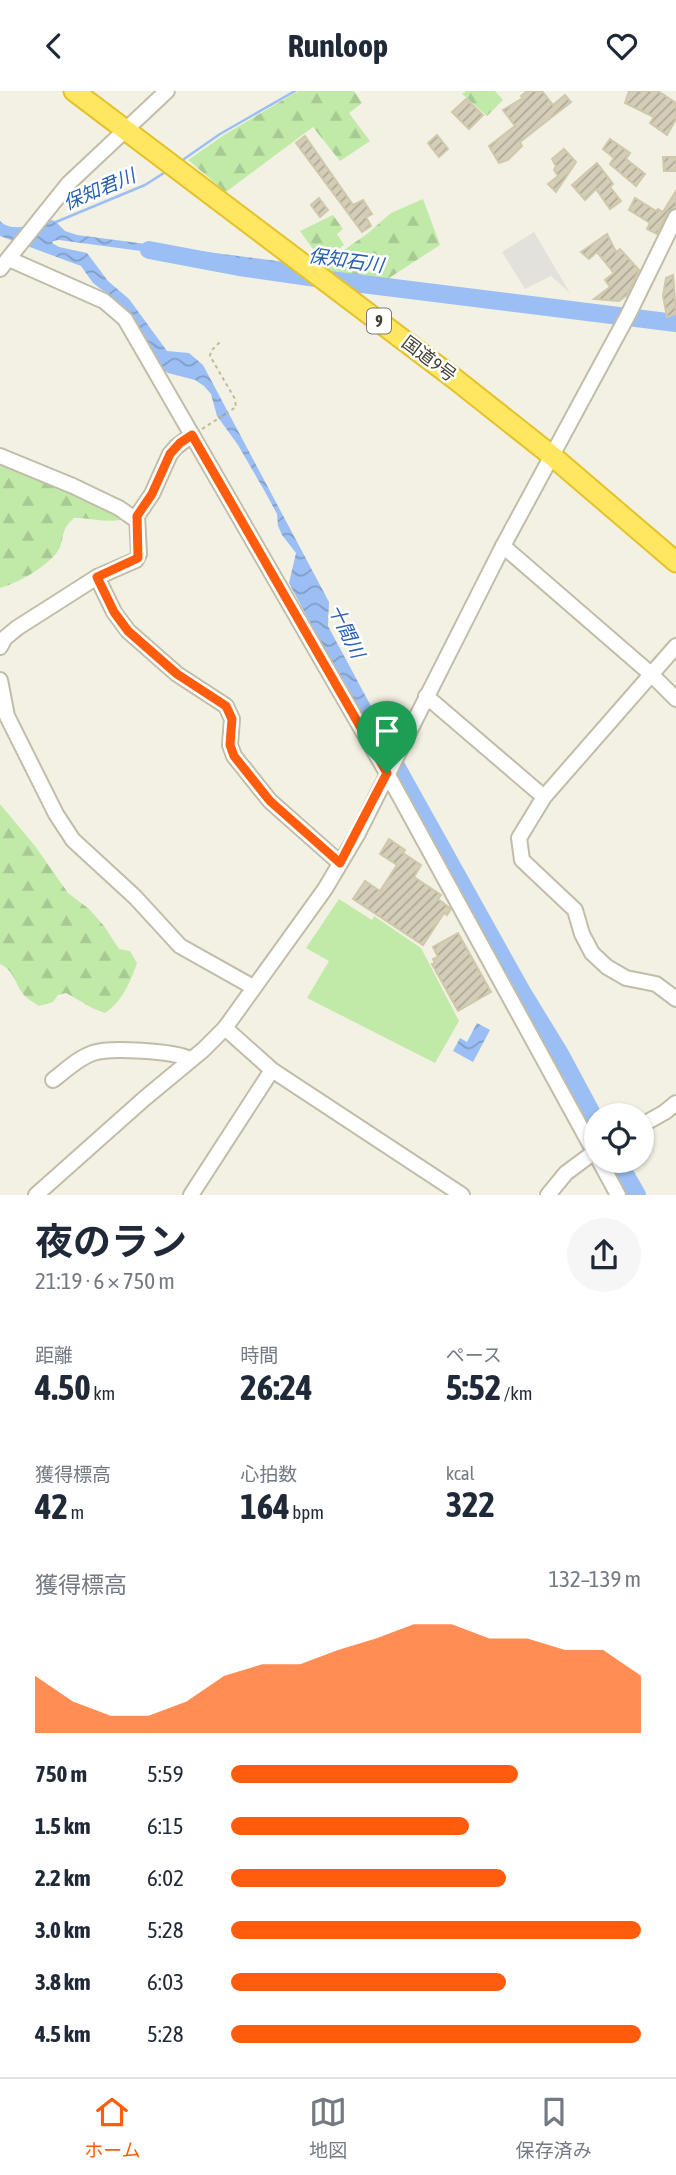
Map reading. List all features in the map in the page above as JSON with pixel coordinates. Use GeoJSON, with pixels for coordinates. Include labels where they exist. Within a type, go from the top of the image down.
{"type":"FeatureCollection","features":[{"type":"Feature","properties":{"kind":"highway","name":"国道9号"},"geometry":{"type":"LineString","coordinates":[[74,91],[444,370],[551,455],[676,562]]}},
{"type":"Feature","properties":{"kind":"street"},"geometry":{"type":"LineString","coordinates":[[167,91],[69,183],[7,262],[104,301],[125,319],[388,771],[584,1130]]}},
{"type":"Feature","properties":{"kind":"street"},"geometry":{"type":"LineString","coordinates":[[36,1195],[225,1028],[325,889],[551,455],[628,316],[676,217]]}},
{"type":"Feature","properties":{"kind":"street"},"geometry":{"type":"LineString","coordinates":[[0,647],[5,638],[17,628],[97,577],[138,558],[136,520],[152,494],[170,454],[180,443],[193,435]]}},
{"type":"Feature","properties":{"kind":"street"},"geometry":{"type":"LineString","coordinates":[[0,456],[119,507],[136,520]]}},
{"type":"Feature","properties":{"kind":"street"},"geometry":{"type":"LineString","coordinates":[[503,546],[676,699]]}},
{"type":"Feature","properties":{"kind":"street"},"geometry":{"type":"LineString","coordinates":[[97,577],[114,612],[128,631],[177,674],[226,706],[232,719],[230,745],[234,756],[270,801],[340,863]]}},
{"type":"Feature","properties":{"kind":"street"},"geometry":{"type":"LineString","coordinates":[[676,646],[544,797],[519,838],[522,860],[575,910],[582,934],[592,953],[607,967],[626,978],[656,984],[676,999]]}},
{"type":"Feature","properties":{"kind":"street"},"geometry":{"type":"LineString","coordinates":[[0,680],[2,711],[56,814],[73,840],[135,897],[180,946],[253,987]]}},
{"type":"Feature","properties":{"kind":"street"},"geometry":{"type":"LineString","coordinates":[[426,696],[544,797]]}},
{"type":"Feature","properties":{"kind":"street"},"geometry":{"type":"LineString","coordinates":[[225,1028],[272,1070],[462,1195]]}},
{"type":"Feature","properties":{"kind":"street"},"geometry":{"type":"LineString","coordinates":[[53,1080],[96,1052],[142,1051],[190,1059]]}},
{"type":"Feature","properties":{"kind":"street"},"geometry":{"type":"LineString","coordinates":[[191,1195],[272,1070]]}},
{"type":"Feature","properties":{"kind":"street"},"geometry":{"type":"LineString","coordinates":[[654,1118],[676,1103]]}},
{"type":"Feature","properties":{"kind":"street"},"geometry":{"type":"LineString","coordinates":[[548,1195],[566,1173],[584,1162]]}},
{"type":"Feature","properties":{"kind":"street"},"geometry":{"type":"LineString","coordinates":[[607,1173],[618,1195]]}},
{"type":"Feature","properties":{"kind":"path"},"geometry":{"type":"LineString","coordinates":[[193,435],[236,407],[235,399],[210,356],[211,351],[222,340]]}},
{"type":"Feature","properties":{"kind":"green space"},"geometry":{"type":"Polygon","coordinates":[[[298,91],[354,91],[362,103],[349,113],[370,141],[340,161],[313,127],[226,192],[188,160],[224,135],[298,91]]]}},
{"type":"Feature","properties":{"kind":"green space"},"geometry":{"type":"Polygon","coordinates":[[[466,91],[495,91],[503,100],[487,116],[462,94],[466,91]]]}},
{"type":"Feature","properties":{"kind":"green space"},"geometry":{"type":"Polygon","coordinates":[[[423,199],[440,245],[389,278],[399,282],[393,285],[340,280],[321,266],[367,234],[391,213],[423,199]]]}},
{"type":"Feature","properties":{"kind":"green space"},"geometry":{"type":"Polygon","coordinates":[[[333,215],[343,229],[337,234],[344,245],[322,262],[300,231],[333,215]]]}},
{"type":"Feature","properties":{"kind":"green space"},"geometry":{"type":"Polygon","coordinates":[[[0,460],[98,500],[123,519],[112,521],[74,518],[65,529],[60,547],[50,560],[24,578],[0,588],[0,460]]]}},
{"type":"Feature","properties":{"kind":"green space"},"geometry":{"type":"Polygon","coordinates":[[[0,804],[35,846],[68,893],[89,909],[119,949],[130,951],[137,963],[121,997],[105,1013],[66,993],[58,995],[53,1002],[39,1006],[25,996],[11,972],[0,964],[0,804]]]}},
{"type":"Feature","properties":{"kind":"green space"},"geometry":{"type":"Polygon","coordinates":[[[339,899],[372,920],[374,916],[421,948],[459,1021],[435,1063],[307,998],[329,961],[306,948],[339,899]]]}},
{"type":"Feature","properties":{"kind":"shaded area"},"geometry":{"type":"Polygon","coordinates":[[[534,232],[570,293],[551,276],[525,289],[502,252],[534,232]]]}},
{"type":"Feature","properties":{"kind":"water"},"geometry":{"type":"Polygon","coordinates":[[[51,220],[65,231],[77,235],[292,263],[305,273],[59,240],[52,243],[87,253],[108,281],[129,299],[167,351],[189,353],[203,365],[329,602],[328,626],[397,749],[390,762],[289,583],[296,553],[282,535],[277,514],[264,490],[238,445],[217,416],[211,394],[195,380],[164,370],[133,317],[93,283],[81,266],[0,236],[0,221],[11,227],[18,227],[51,220]]]}},
{"type":"Feature","properties":{"kind":"water"},"geometry":{"type":"Polygon","coordinates":[[[477,1023],[490,1030],[473,1062],[453,1051],[460,1038],[467,1042],[477,1023]]]}},
{"type":"Feature","properties":{"kind":"building"},"geometry":{"type":"Polygon","coordinates":[[[527,91],[542,91],[553,105],[565,95],[571,102],[520,142],[522,146],[508,160],[499,163],[489,146],[515,126],[503,110],[523,98],[521,96],[527,91]]]}},
{"type":"Feature","properties":{"kind":"building"},"geometry":{"type":"Polygon","coordinates":[[[629,91],[658,91],[676,103],[676,119],[667,135],[650,123],[654,117],[625,103],[629,91]]]}},
{"type":"Feature","properties":{"kind":"building"},"geometry":{"type":"Polygon","coordinates":[[[466,99],[483,115],[469,129],[452,112],[466,99]]]}},
{"type":"Feature","properties":{"kind":"building"},"geometry":{"type":"Polygon","coordinates":[[[437,135],[448,149],[439,157],[428,143],[437,135]]]}},
{"type":"Feature","properties":{"kind":"building"},"geometry":{"type":"Polygon","coordinates":[[[305,136],[353,205],[363,200],[372,214],[366,217],[371,226],[362,232],[296,143],[305,136]]]}},
{"type":"Feature","properties":{"kind":"building"},"geometry":{"type":"Polygon","coordinates":[[[610,139],[630,153],[626,159],[645,174],[636,186],[610,164],[614,158],[603,149],[610,139]]]}},
{"type":"Feature","properties":{"kind":"building"},"geometry":{"type":"Polygon","coordinates":[[[564,149],[576,162],[556,192],[548,184],[558,176],[552,159],[564,149]]]}},
{"type":"Feature","properties":{"kind":"building"},"geometry":{"type":"Polygon","coordinates":[[[663,157],[676,157],[676,171],[664,171],[663,157]]]}},
{"type":"Feature","properties":{"kind":"building"},"geometry":{"type":"Polygon","coordinates":[[[597,163],[613,184],[610,187],[621,201],[610,209],[596,189],[585,200],[572,185],[597,163]]]}},
{"type":"Feature","properties":{"kind":"building"},"geometry":{"type":"Polygon","coordinates":[[[676,191],[676,207],[668,212],[657,234],[647,229],[650,223],[629,210],[635,198],[656,211],[658,209],[663,212],[676,191]]]}},
{"type":"Feature","properties":{"kind":"building"},"geometry":{"type":"Polygon","coordinates":[[[319,198],[328,210],[320,217],[311,205],[319,198]]]}},
{"type":"Feature","properties":{"kind":"building"},"geometry":{"type":"Polygon","coordinates":[[[607,234],[616,252],[620,249],[639,270],[627,295],[619,301],[594,299],[610,287],[605,280],[614,273],[597,252],[589,259],[581,252],[607,234]]]}},
{"type":"Feature","properties":{"kind":"building"},"geometry":{"type":"Polygon","coordinates":[[[673,275],[676,314],[667,317],[663,296],[666,278],[673,275]]]}},
{"type":"Feature","properties":{"kind":"building"},"geometry":{"type":"Polygon","coordinates":[[[389,839],[421,865],[414,877],[441,895],[438,899],[451,909],[447,915],[444,913],[423,945],[353,899],[365,881],[380,891],[397,865],[380,854],[389,839]]]}},
{"type":"Feature","properties":{"kind":"building"},"geometry":{"type":"Polygon","coordinates":[[[458,933],[491,992],[458,1011],[432,964],[435,963],[433,959],[438,957],[433,947],[458,933]]]}},
{"type":"Feature","properties":{"kind":"waterway","name":"保知君川"},"geometry":{"type":"LineString","coordinates":[[184,159],[220,134],[295,91]]}},
{"type":"Feature","properties":{"kind":"waterway","name":"保知君川"},"geometry":{"type":"LineString","coordinates":[[56,222],[145,185],[167,171]]}},
{"type":"Feature","properties":{"kind":"waterway","name":"保知石川"},"geometry":{"type":"LineString","coordinates":[[149,250],[330,280],[676,323]]}},
{"type":"Feature","properties":{"kind":"waterway","name":"十間川"},"geometry":{"type":"LineString","coordinates":[[386,748],[586,1103]]}},
{"type":"Feature","properties":{"kind":"waterway","name":"十間川"},"geometry":{"type":"LineString","coordinates":[[624,1173],[637,1195]]}},
{"type":"Feature","properties":{"kind":"route"},"geometry":{"type":"LineString","coordinates":[[192,435],[339,689],[387,773],[357,835],[340,863],[270,801],[234,756],[230,745],[232,719],[226,706],[177,674],[128,631],[114,612],[97,577],[138,558],[137,516],[152,494],[170,454],[192,435]]}}]}
